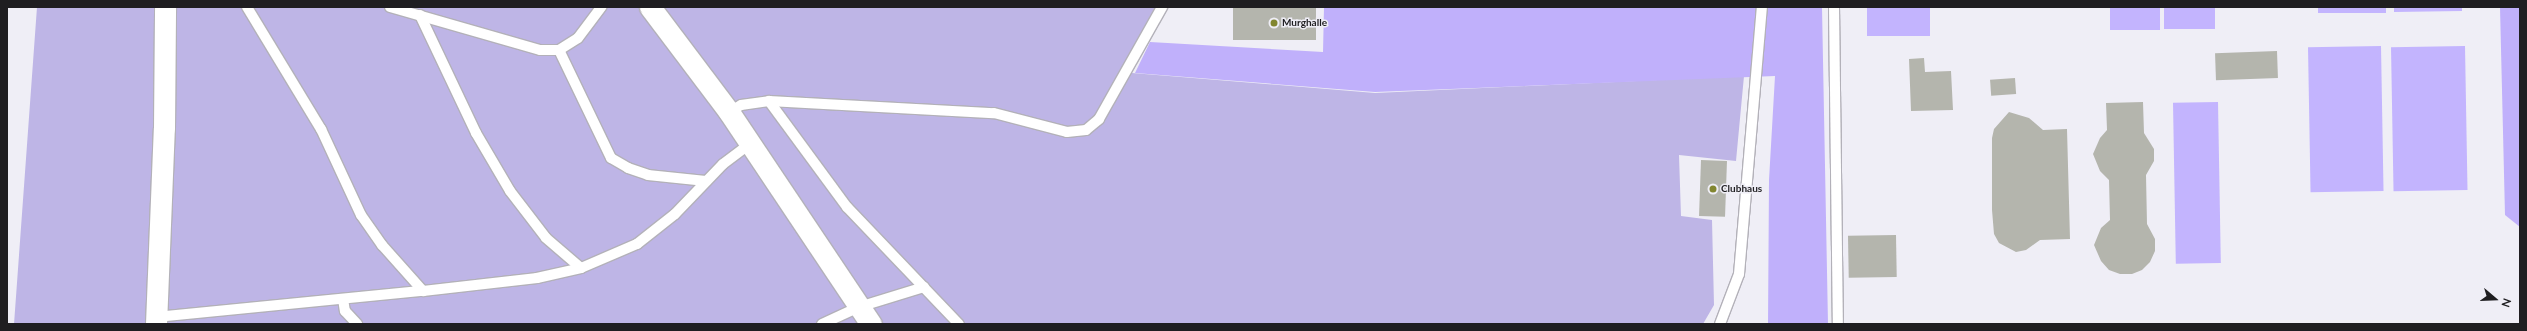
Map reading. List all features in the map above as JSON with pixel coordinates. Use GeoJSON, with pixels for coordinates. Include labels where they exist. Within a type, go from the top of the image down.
{"type":"FeatureCollection","features":[{"type":"Feature","properties":{"kind":"street"},"geometry":{"type":"LineString","coordinates":[[159,322],[164,128],[165,7]]}},
{"type":"Feature","properties":{"kind":"street"},"geometry":{"type":"LineString","coordinates":[[650,7],[751,142],[871,324]]}},
{"type":"Feature","properties":{"kind":"lane"},"geometry":{"type":"LineString","coordinates":[[247,7],[321,129],[361,215],[382,245],[424,291]]}},
{"type":"Feature","properties":{"kind":"lane"},"geometry":{"type":"LineString","coordinates":[[390,7],[540,50],[559,50],[578,38],[601,7]]}},
{"type":"Feature","properties":{"kind":"lane"},"geometry":{"type":"LineString","coordinates":[[730,112],[739,106],[769,101],[994,113],[1068,132],[1086,130],[1100,119],[1162,7]]}},
{"type":"Feature","properties":{"kind":"lane"},"geometry":{"type":"LineString","coordinates":[[1720,324],[1739,274],[1762,7]]}},
{"type":"Feature","properties":{"kind":"lane"},"geometry":{"type":"LineString","coordinates":[[1834,7],[1838,324]]}},
{"type":"Feature","properties":{"kind":"lane"},"geometry":{"type":"LineString","coordinates":[[420,15],[476,133],[510,191],[546,238],[581,268]]}},
{"type":"Feature","properties":{"kind":"lane"},"geometry":{"type":"LineString","coordinates":[[559,50],[611,158],[628,168],[648,175],[706,181]]}},
{"type":"Feature","properties":{"kind":"lane"},"geometry":{"type":"LineString","coordinates":[[769,101],[847,208],[959,324]]}},
{"type":"Feature","properties":{"kind":"lane"},"geometry":{"type":"LineString","coordinates":[[159,322],[537,278],[581,268],[637,244],[675,214],[706,181],[751,142]]}},
{"type":"Feature","properties":{"kind":"lane"},"geometry":{"type":"LineString","coordinates":[[822,324],[859,306],[924,287]]}},
{"type":"Feature","properties":{"kind":"lane"},"geometry":{"type":"LineString","coordinates":[[343,300],[345,311],[357,324]]}},
{"type":"Feature","properties":{"kind":"shaded area"},"geometry":{"type":"Polygon","coordinates":[[[37,7],[1155,7],[1120,72],[1375,93],[1744,76],[1736,161],[1679,155],[1681,216],[1712,220],[1714,305],[1703,324],[14,324],[37,7]]]}},
{"type":"Feature","properties":{"kind":"shaded area"},"geometry":{"type":"Polygon","coordinates":[[[1324,7],[1822,7],[1828,324],[1768,324],[1769,180],[1775,76],[1375,92],[1135,73],[1150,42],[1323,52],[1324,7]]]}},
{"type":"Feature","properties":{"kind":"shaded area"},"geometry":{"type":"Polygon","coordinates":[[[1867,7],[1930,7],[1930,36],[1867,36],[1867,7]]]}},
{"type":"Feature","properties":{"kind":"shaded area"},"geometry":{"type":"Polygon","coordinates":[[[2110,7],[2160,7],[2160,30],[2110,30],[2110,7]]]}},
{"type":"Feature","properties":{"kind":"shaded area"},"geometry":{"type":"Polygon","coordinates":[[[2164,7],[2215,7],[2215,29],[2164,29],[2164,7]]]}},
{"type":"Feature","properties":{"kind":"shaded area"},"geometry":{"type":"Polygon","coordinates":[[[2318,7],[2386,7],[2386,13],[2318,13],[2318,7]]]}},
{"type":"Feature","properties":{"kind":"shaded area"},"geometry":{"type":"Polygon","coordinates":[[[2394,7],[2462,7],[2462,11],[2394,12],[2394,7]]]}},
{"type":"Feature","properties":{"kind":"shaded area"},"geometry":{"type":"Polygon","coordinates":[[[2500,7],[2520,7],[2520,227],[2505,215],[2500,7]]]}},
{"type":"Feature","properties":{"kind":"shaded area"},"geometry":{"type":"Polygon","coordinates":[[[2381,46],[2384,191],[2311,192],[2308,47],[2381,46]]]}},
{"type":"Feature","properties":{"kind":"shaded area"},"geometry":{"type":"Polygon","coordinates":[[[2465,46],[2468,190],[2394,191],[2391,47],[2465,46]]]}},
{"type":"Feature","properties":{"kind":"shaded area"},"geometry":{"type":"Polygon","coordinates":[[[2218,102],[2221,263],[2176,264],[2173,103],[2218,102]]]}},
{"type":"Feature","properties":{"kind":"building","name":"Murghalle"},"geometry":{"type":"Polygon","coordinates":[[[1233,7],[1316,7],[1316,40],[1233,40],[1233,7]]]}},
{"type":"Feature","properties":{"kind":"building"},"geometry":{"type":"Polygon","coordinates":[[[2277,51],[2278,78],[2216,80],[2215,53],[2277,51]]]}},
{"type":"Feature","properties":{"kind":"building"},"geometry":{"type":"Polygon","coordinates":[[[1924,58],[1925,72],[1951,71],[1953,110],[1911,111],[1909,59],[1924,58]]]}},
{"type":"Feature","properties":{"kind":"building"},"geometry":{"type":"Polygon","coordinates":[[[2015,78],[2016,94],[1991,96],[1990,80],[2015,78]]]}},
{"type":"Feature","properties":{"kind":"building"},"geometry":{"type":"Polygon","coordinates":[[[2143,102],[2144,133],[2154,149],[2154,161],[2146,175],[2147,224],[2155,239],[2155,251],[2150,262],[2142,270],[2132,274],[2120,274],[2109,270],[2101,261],[2094,245],[2101,228],[2110,220],[2109,180],[2100,171],[2093,154],[2100,138],[2107,130],[2106,103],[2143,102]]]}},
{"type":"Feature","properties":{"kind":"building"},"geometry":{"type":"Polygon","coordinates":[[[2009,112],[2029,118],[2043,130],[2067,129],[2070,239],[2040,240],[2026,250],[2016,252],[1999,243],[1994,234],[1992,210],[1992,138],[1994,129],[2009,112]]]}},
{"type":"Feature","properties":{"kind":"building","name":"Clubhaus"},"geometry":{"type":"Polygon","coordinates":[[[1701,160],[1727,161],[1725,217],[1699,216],[1701,160]]]}},
{"type":"Feature","properties":{"kind":"building"},"geometry":{"type":"Polygon","coordinates":[[[1896,235],[1897,277],[1849,278],[1848,236],[1896,235]]]}},
{"type":"Feature","properties":{"kind":"place","name":"Murghalle"},"geometry":{"type":"Point","coordinates":[1274,23]}},
{"type":"Feature","properties":{"kind":"place","name":"Clubhaus"},"geometry":{"type":"Point","coordinates":[1713,189]}}]}
